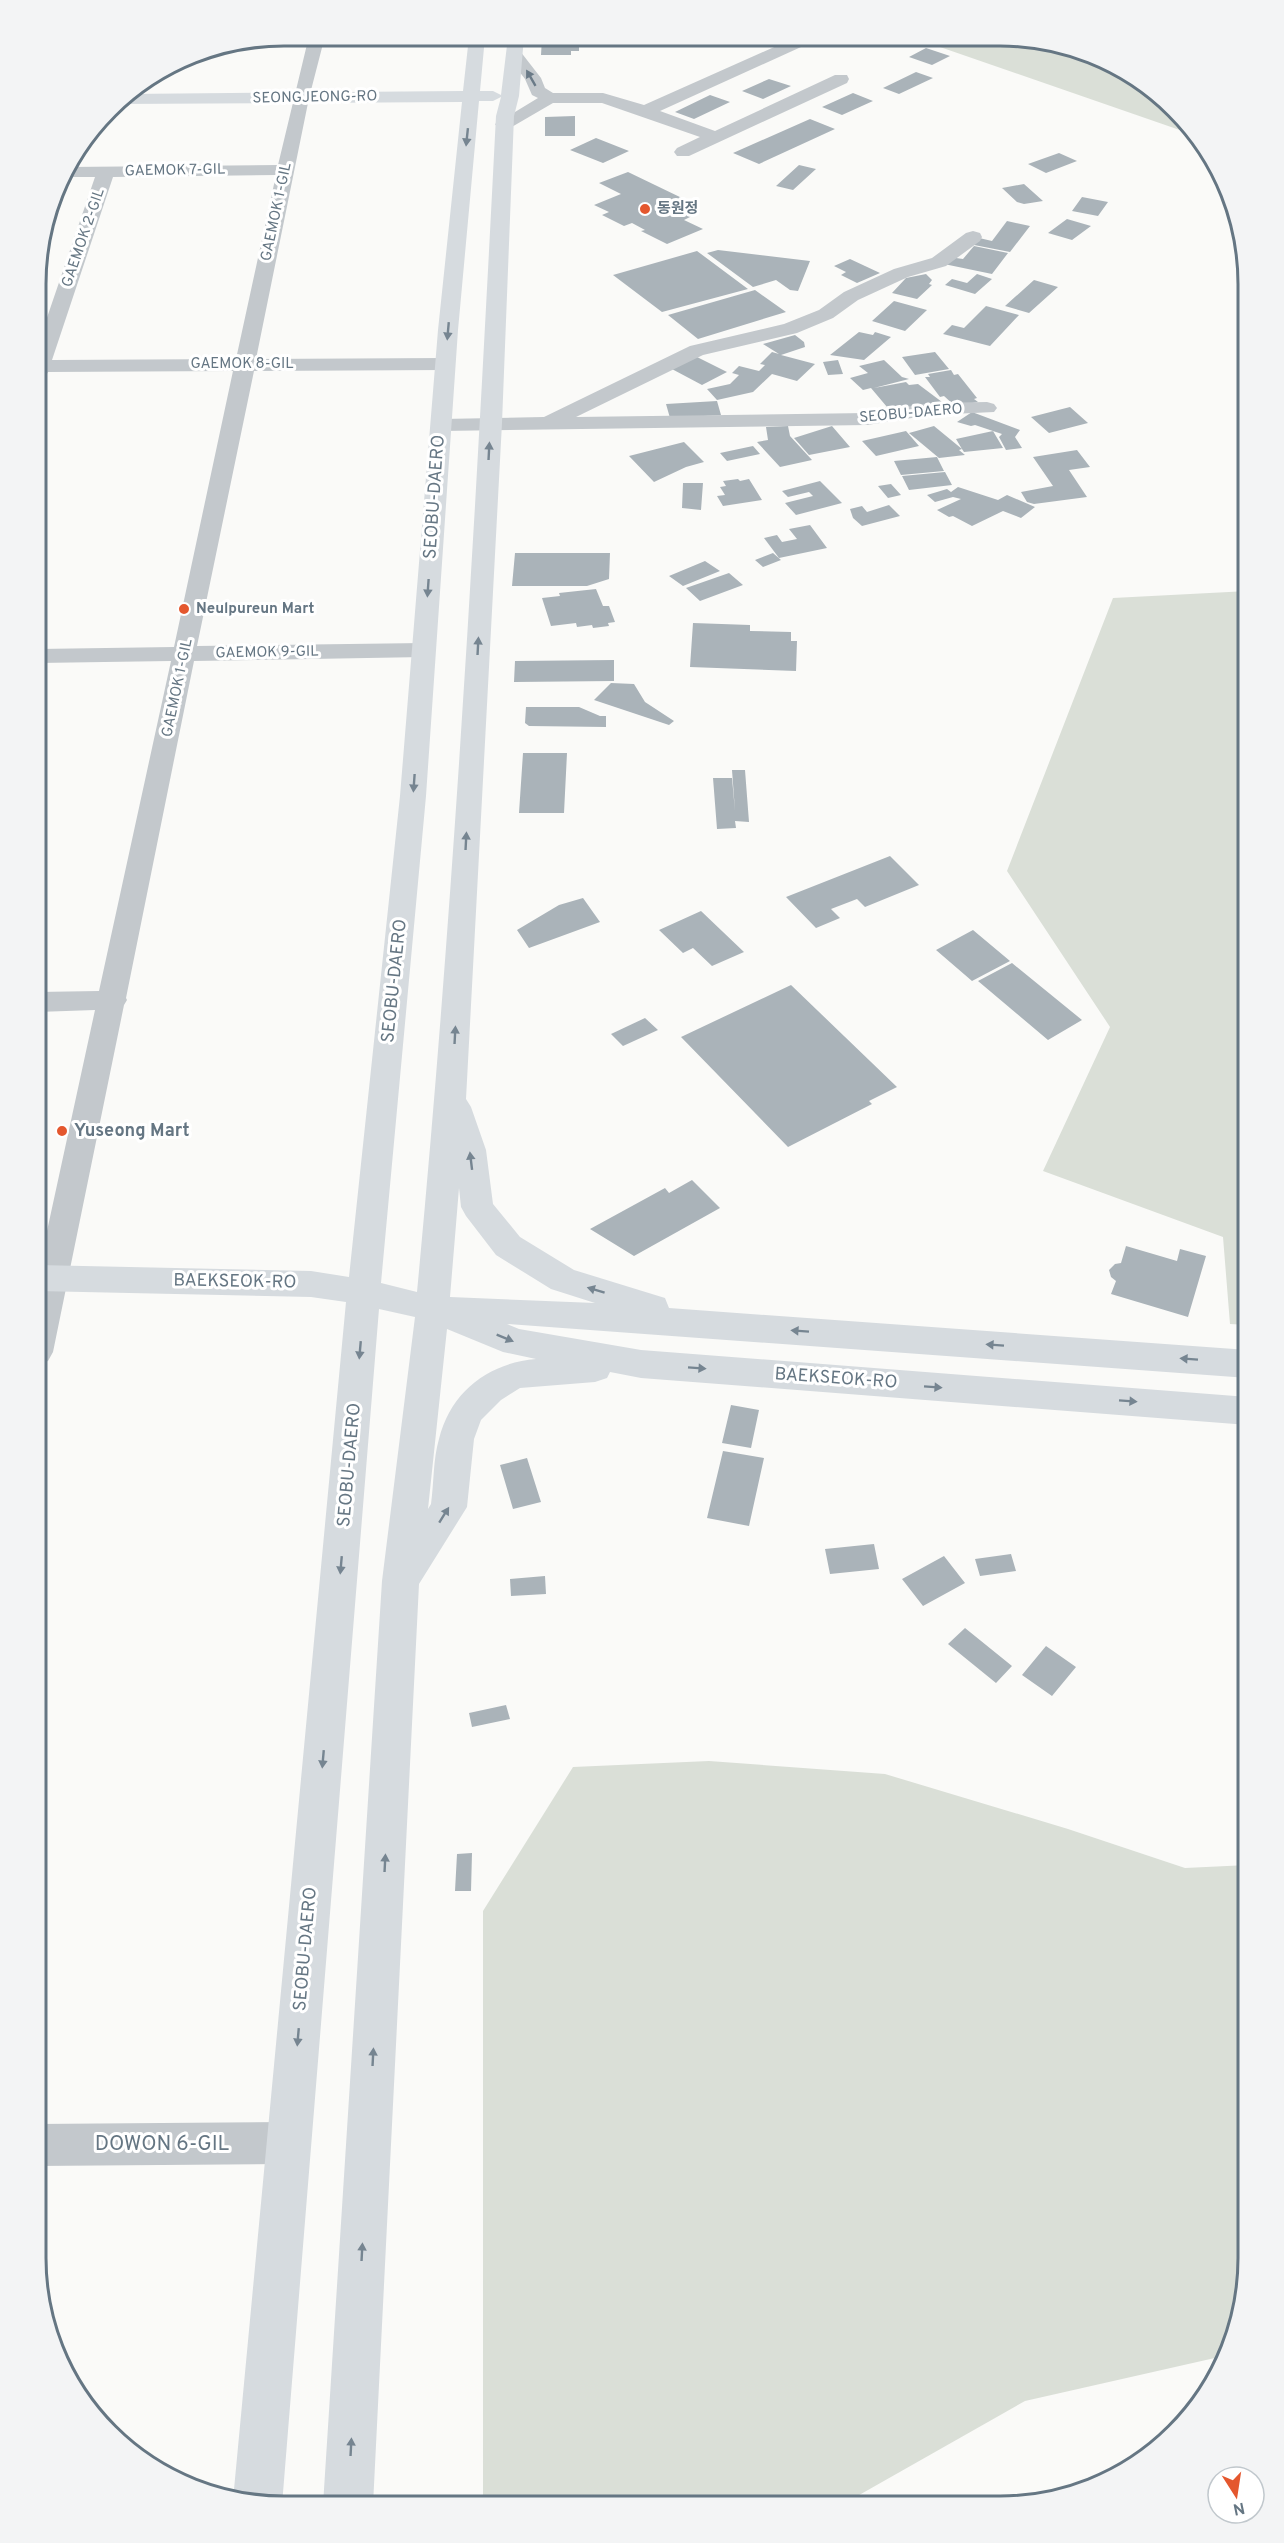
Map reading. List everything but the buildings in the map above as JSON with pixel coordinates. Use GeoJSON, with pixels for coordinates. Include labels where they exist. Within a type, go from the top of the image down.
{"type":"FeatureCollection","features":[{"type":"Feature","properties":{"kind":"main road","name":"SEOBU-DAERO"},"geometry":{"type":"LineString","coordinates":[[258,2495],[364,1292],[413,796],[445,364],[476,46]]}},
{"type":"Feature","properties":{"kind":"main road"},"geometry":{"type":"LineString","coordinates":[[349,2496],[401,1581],[426,1379],[451,1094],[491,423],[504,124],[510,96],[515,46]]}},
{"type":"Feature","properties":{"kind":"main road","name":"SEONGJEONG-RO"},"geometry":{"type":"LineString","coordinates":[[137,99],[510,96]]}},
{"type":"Feature","properties":{"kind":"main road"},"geometry":{"type":"LineString","coordinates":[[451,1094],[470,1150],[477,1207],[508,1246],[563,1280],[713,1325]]}},
{"type":"Feature","properties":{"kind":"main road","name":"BAEKSEOK-RO"},"geometry":{"type":"LineString","coordinates":[[46,1278],[311,1284],[364,1292],[431,1308],[515,1342],[641,1364],[1238,1410]]}},
{"type":"Feature","properties":{"kind":"main road","name":"BAEKSEOK-RO"},"geometry":{"type":"LineString","coordinates":[[431,1308],[556,1313],[1238,1363]]}},
{"type":"Feature","properties":{"kind":"main road"},"geometry":{"type":"LineString","coordinates":[[401,1581],[449,1507],[456,1439],[467,1412],[489,1390],[514,1375],[641,1364]]}},
{"type":"Feature","properties":{"kind":"street","name":"GAEMOK 1-GIL"},"geometry":{"type":"LineString","coordinates":[[46,1274],[113,1000],[301,98],[314,46]]}},
{"type":"Feature","properties":{"kind":"street"},"geometry":{"type":"LineString","coordinates":[[515,46],[538,92],[550,98],[603,98],[715,137]]}},
{"type":"Feature","properties":{"kind":"street"},"geometry":{"type":"LineString","coordinates":[[645,111],[790,46]]}},
{"type":"Feature","properties":{"kind":"street"},"geometry":{"type":"LineString","coordinates":[[683,152],[841,79]]}},
{"type":"Feature","properties":{"kind":"street"},"geometry":{"type":"LineString","coordinates":[[504,124],[550,98]]}},
{"type":"Feature","properties":{"kind":"street","name":"GAEMOK 7-GIL"},"geometry":{"type":"LineString","coordinates":[[75,172],[286,170]]}},
{"type":"Feature","properties":{"kind":"street","name":"GAEMOK 2-GIL"},"geometry":{"type":"LineString","coordinates":[[46,348],[106,172]]}},
{"type":"Feature","properties":{"kind":"street","name":"SEOBU-DAERO"},"geometry":{"type":"LineString","coordinates":[[547,423],[697,350],[790,329],[826,314],[851,296],[901,273],[939,262],[973,237]]}},
{"type":"Feature","properties":{"kind":"street","name":"GAEMOK 8-GIL"},"geometry":{"type":"LineString","coordinates":[[46,368],[245,364],[445,364]]}},
{"type":"Feature","properties":{"kind":"street","name":"SEOBU-DAERO"},"geometry":{"type":"LineString","coordinates":[[441,425],[867,419],[931,410],[987,408]]}},
{"type":"Feature","properties":{"kind":"street","name":"GAEMOK 9-GIL"},"geometry":{"type":"LineString","coordinates":[[46,656],[424,650]]}},
{"type":"Feature","properties":{"kind":"street"},"geometry":{"type":"LineString","coordinates":[[46,1002],[113,1000]]}},
{"type":"Feature","properties":{"kind":"street","name":"DOWON 6-GIL"},"geometry":{"type":"LineString","coordinates":[[46,2145],[289,2143]]}},
{"type":"Feature","properties":{"kind":"shaded area"},"geometry":{"type":"Polygon","coordinates":[[[940,47],[1015,47],[1046,51],[1076,59],[1105,71],[1132,87],[1168,116],[1180,130],[940,47]]]}},
{"type":"Feature","properties":{"kind":"shaded area"},"geometry":{"type":"Polygon","coordinates":[[[1238,592],[1238,1324],[1230,1324],[1223,1237],[1043,1171],[1110,1027],[1007,871],[1113,598],[1238,592]]]}},
{"type":"Feature","properties":{"kind":"shaded area"},"geometry":{"type":"Polygon","coordinates":[[[709,1761],[885,1774],[1068,1829],[1185,1868],[1238,1865],[1238,2258],[1233,2305],[1225,2335],[1215,2358],[1025,2401],[857,2496],[483,2496],[483,1911],[573,1767],[709,1761]]]}},
{"type":"Feature","properties":{"kind":"place","name":"동원정"},"geometry":{"type":"Point","coordinates":[645,209]}},
{"type":"Feature","properties":{"kind":"place","name":"Neulpureun Mart"},"geometry":{"type":"Point","coordinates":[184,609]}},
{"type":"Feature","properties":{"kind":"place","name":"Yuseong Mart"},"geometry":{"type":"Point","coordinates":[62,1131]}}]}
